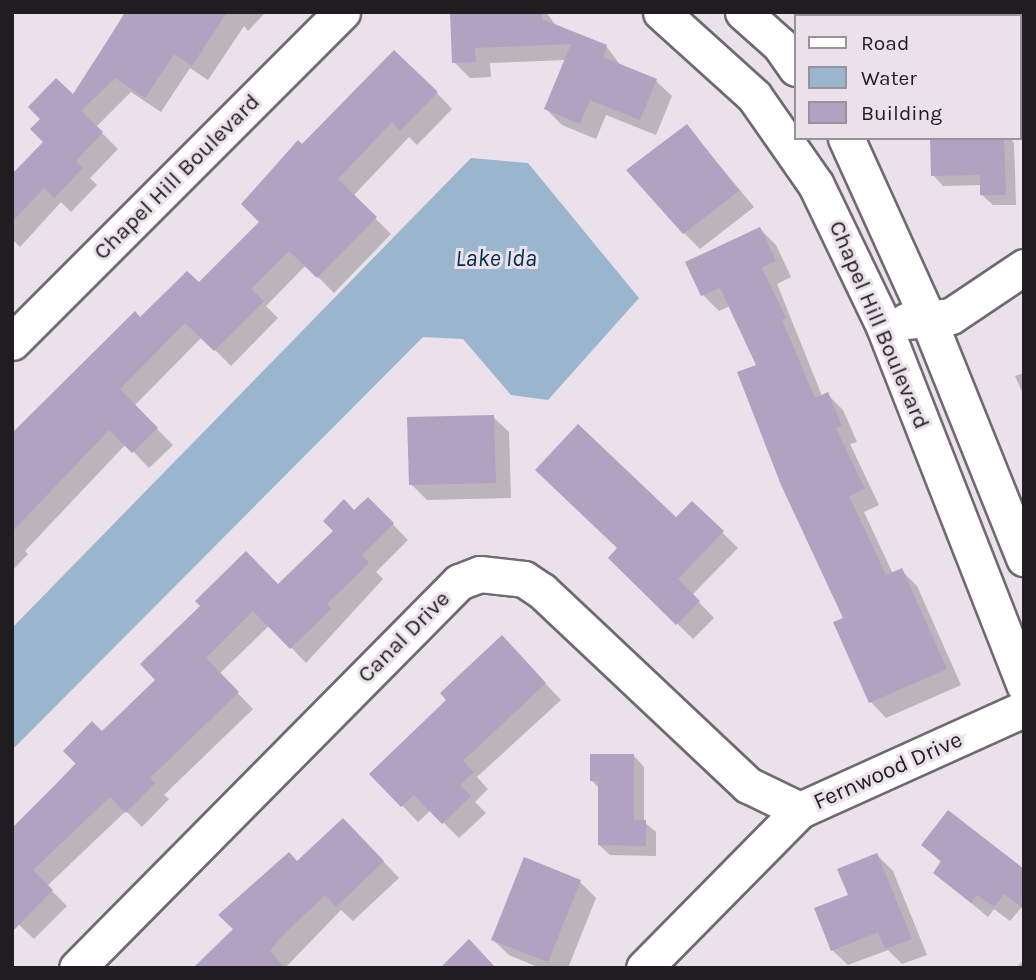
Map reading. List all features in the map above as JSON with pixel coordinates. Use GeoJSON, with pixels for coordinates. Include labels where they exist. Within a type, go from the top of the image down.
{"type":"FeatureCollection","features":[{"type":"Feature","properties":{"kind":"street","name":"Chapel Hill Boulevard"},"geometry":{"type":"LineString","coordinates":[[12,342],[342,12]]}},
{"type":"Feature","properties":{"kind":"street","name":"Chapel Hill Boulevard"},"geometry":{"type":"LineString","coordinates":[[661,12],[772,117],[816,185],[883,324],[1024,684]]}},
{"type":"Feature","properties":{"kind":"street"},"geometry":{"type":"LineString","coordinates":[[743,12],[780,45],[794,65]]}},
{"type":"Feature","properties":{"kind":"street","name":"Chapel Hill Boulevard"},"geometry":{"type":"LineString","coordinates":[[847,140],[928,319],[1024,558]]}},
{"type":"Feature","properties":{"kind":"street"},"geometry":{"type":"LineString","coordinates":[[883,324],[951,316],[1024,267]]}},
{"type":"Feature","properties":{"kind":"street","name":"Canal Drive"},"geometry":{"type":"LineString","coordinates":[[77,968],[459,582],[480,574],[524,579],[542,592],[748,785],[800,810]]}},
{"type":"Feature","properties":{"kind":"street","name":"Fernwood Drive"},"geometry":{"type":"LineString","coordinates":[[645,968],[800,810],[1024,709]]}},
{"type":"Feature","properties":{"kind":"water","name":"Lake Ida"},"geometry":{"type":"Polygon","coordinates":[[[471,158],[528,163],[639,298],[548,400],[511,395],[463,339],[423,337],[12,750],[12,628],[471,158]]]}},
{"type":"Feature","properties":{"kind":"building"},"geometry":{"type":"Polygon","coordinates":[[[126,12],[227,12],[192,66],[174,54],[145,98],[115,78],[81,111],[103,132],[76,161],[83,168],[54,198],[44,188],[12,222],[12,174],[43,142],[30,129],[40,119],[28,107],[56,78],[73,94],[126,12]]]}},
{"type":"Feature","properties":{"kind":"building"},"geometry":{"type":"Polygon","coordinates":[[[450,12],[542,12],[542,19],[607,45],[603,57],[657,79],[640,120],[590,100],[580,124],[544,109],[571,44],[475,48],[476,62],[452,63],[450,12]]]}},
{"type":"Feature","properties":{"kind":"building"},"geometry":{"type":"Polygon","coordinates":[[[394,50],[438,92],[400,131],[392,122],[338,179],[377,217],[317,278],[289,251],[251,289],[264,301],[214,351],[185,323],[120,389],[158,428],[132,453],[109,430],[12,532],[12,433],[135,311],[140,317],[187,271],[199,282],[259,222],[241,204],[298,140],[302,144],[394,50]]]}},
{"type":"Feature","properties":{"kind":"building"},"geometry":{"type":"Polygon","coordinates":[[[687,124],[739,191],[683,234],[626,170],[687,124]]]}},
{"type":"Feature","properties":{"kind":"building"},"geometry":{"type":"Polygon","coordinates":[[[930,140],[1004,140],[1006,195],[980,195],[980,175],[931,176],[930,140]]]}},
{"type":"Feature","properties":{"kind":"building"},"geometry":{"type":"Polygon","coordinates":[[[760,227],[776,261],[762,268],[786,318],[782,320],[815,398],[828,392],[842,426],[836,428],[865,489],[849,496],[886,575],[902,568],[947,669],[869,703],[833,622],[843,618],[781,485],[737,372],[756,365],[720,288],[701,296],[685,262],[760,227]]]}},
{"type":"Feature","properties":{"kind":"building"},"geometry":{"type":"Polygon","coordinates":[[[494,415],[496,483],[409,485],[407,417],[494,415]]]}},
{"type":"Feature","properties":{"kind":"building"},"geometry":{"type":"Polygon","coordinates":[[[578,424],[676,517],[692,501],[724,531],[678,579],[700,601],[676,625],[608,558],[617,548],[535,470],[578,424]]]}},
{"type":"Feature","properties":{"kind":"building"},"geometry":{"type":"Polygon","coordinates":[[[368,497],[394,523],[362,555],[369,563],[327,604],[331,609],[290,649],[253,611],[206,658],[239,692],[150,778],[155,783],[126,813],[110,797],[33,870],[53,890],[12,932],[12,828],[76,764],[63,751],[92,721],[102,731],[155,680],[140,664],[200,606],[195,601],[246,551],[278,584],[333,531],[323,521],[344,499],[354,510],[368,497]]]}},
{"type":"Feature","properties":{"kind":"building"},"geometry":{"type":"Polygon","coordinates":[[[502,635],[546,683],[463,761],[474,772],[460,785],[471,796],[442,824],[414,795],[401,807],[369,774],[446,700],[440,693],[502,635]]]}},
{"type":"Feature","properties":{"kind":"building"},"geometry":{"type":"Polygon","coordinates":[[[590,754],[634,754],[634,820],[646,820],[646,846],[598,845],[598,781],[590,781],[590,754]]]}},
{"type":"Feature","properties":{"kind":"building"},"geometry":{"type":"Polygon","coordinates":[[[948,810],[1024,869],[1024,909],[1004,894],[994,907],[977,895],[971,903],[933,873],[941,861],[921,845],[948,810]]]}},
{"type":"Feature","properties":{"kind":"building"},"geometry":{"type":"Polygon","coordinates":[[[343,818],[384,861],[336,907],[325,895],[281,937],[270,951],[285,968],[193,968],[233,929],[218,915],[289,852],[297,861],[343,818]]]}},
{"type":"Feature","properties":{"kind":"building"},"geometry":{"type":"Polygon","coordinates":[[[877,853],[912,939],[885,949],[878,932],[831,951],[814,908],[848,895],[837,869],[877,853]]]}},
{"type":"Feature","properties":{"kind":"building"},"geometry":{"type":"Polygon","coordinates":[[[524,857],[581,880],[548,962],[491,940],[524,857]]]}},
{"type":"Feature","properties":{"kind":"building"},"geometry":{"type":"Polygon","coordinates":[[[469,939],[496,968],[440,968],[469,939]]]}}]}
